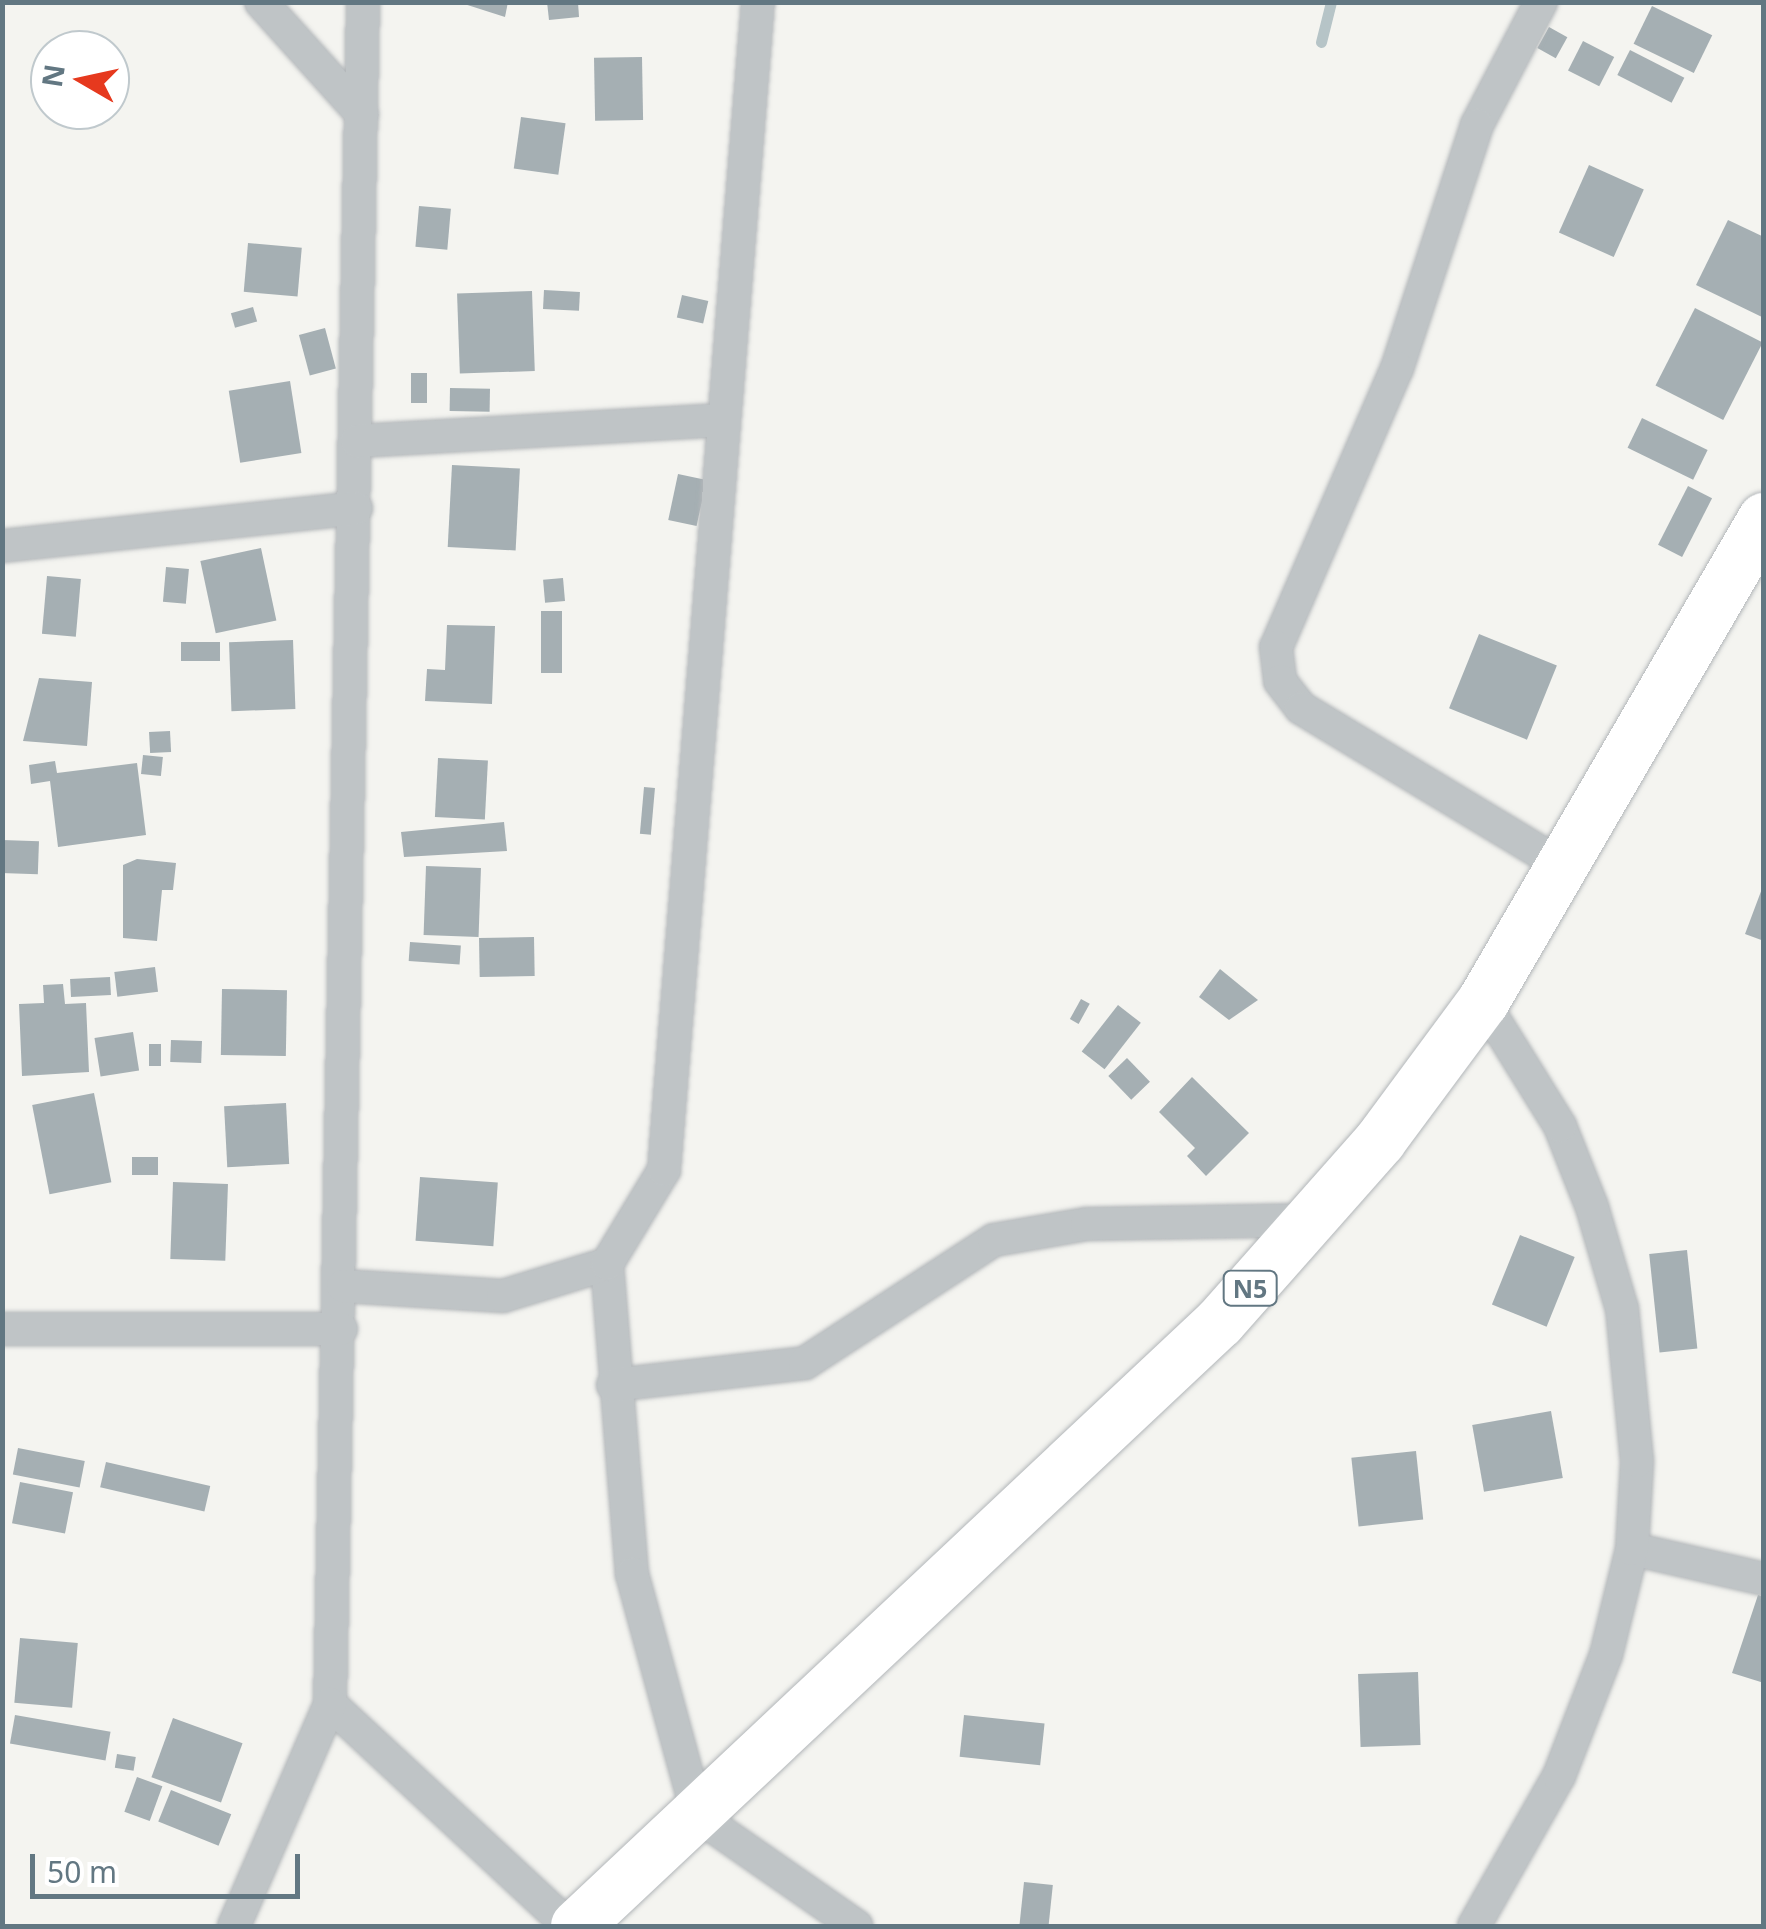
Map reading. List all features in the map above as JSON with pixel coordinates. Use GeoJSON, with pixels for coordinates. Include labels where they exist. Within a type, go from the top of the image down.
{"type":"FeatureCollection","features":[{"type":"Feature","properties":{"kind":"highway","name":"N5"},"geometry":{"type":"LineString","coordinates":[[576,1926],[698,1816],[1207,1335],[1310,1220],[1482,1002],[1764,519]]}},
{"type":"Feature","properties":{"kind":"street"},"geometry":{"type":"LineString","coordinates":[[261,2],[362,114]]}},
{"type":"Feature","properties":{"kind":"street"},"geometry":{"type":"LineString","coordinates":[[234,1926],[330,1704],[343,1286],[363,2]]}},
{"type":"Feature","properties":{"kind":"street"},"geometry":{"type":"LineString","coordinates":[[758,2],[664,1170],[607,1264],[613,1385],[632,1574],[698,1816],[856,1926]]}},
{"type":"Feature","properties":{"kind":"street"},"geometry":{"type":"LineString","coordinates":[[1541,2],[1478,126],[1404,350],[1276,647],[1280,681],[1302,708],[1563,866]]}},
{"type":"Feature","properties":{"kind":"street"},"geometry":{"type":"LineString","coordinates":[[357,441],[723,420]]}},
{"type":"Feature","properties":{"kind":"street"},"geometry":{"type":"LineString","coordinates":[[3,546],[356,508]]}},
{"type":"Feature","properties":{"kind":"street"},"geometry":{"type":"LineString","coordinates":[[2,538],[2,565]]}},
{"type":"Feature","properties":{"kind":"street"},"geometry":{"type":"LineString","coordinates":[[1474,1926],[1559,1776],[1606,1655],[1632,1549],[1638,1460],[1622,1310],[1560,1126],[1482,1002]]}},
{"type":"Feature","properties":{"kind":"street"},"geometry":{"type":"LineString","coordinates":[[613,1385],[805,1362],[994,1240],[1086,1224],[1310,1220]]}},
{"type":"Feature","properties":{"kind":"street"},"geometry":{"type":"LineString","coordinates":[[343,1286],[503,1296],[607,1264]]}},
{"type":"Feature","properties":{"kind":"street"},"geometry":{"type":"LineString","coordinates":[[2,1329],[342,1329]]}},
{"type":"Feature","properties":{"kind":"street"},"geometry":{"type":"LineString","coordinates":[[1632,1549],[1764,1578]]}},
{"type":"Feature","properties":{"kind":"street"},"geometry":{"type":"LineString","coordinates":[[330,1704],[568,1926]]}},
{"type":"Feature","properties":{"kind":"building"},"geometry":{"type":"Polygon","coordinates":[[[458,2],[508,2],[505,17],[458,2]]]}},
{"type":"Feature","properties":{"kind":"building"},"geometry":{"type":"Polygon","coordinates":[[[547,2],[578,2],[579,17],[549,20],[547,2]]]}},
{"type":"Feature","properties":{"kind":"building"},"geometry":{"type":"Polygon","coordinates":[[[1652,6],[1712,35],[1694,73],[1634,44],[1652,6]]]}},
{"type":"Feature","properties":{"kind":"building"},"geometry":{"type":"Polygon","coordinates":[[[1549,27],[1567,37],[1556,58],[1537,48],[1549,27]]]}},
{"type":"Feature","properties":{"kind":"building"},"geometry":{"type":"Polygon","coordinates":[[[1583,41],[1614,57],[1599,86],[1568,70],[1583,41]]]}},
{"type":"Feature","properties":{"kind":"building"},"geometry":{"type":"Polygon","coordinates":[[[1630,50],[1684,78],[1672,103],[1617,75],[1630,50]]]}},
{"type":"Feature","properties":{"kind":"building"},"geometry":{"type":"Polygon","coordinates":[[[642,57],[643,120],[595,121],[594,58],[642,57]]]}},
{"type":"Feature","properties":{"kind":"building"},"geometry":{"type":"Polygon","coordinates":[[[521,117],[566,123],[558,175],[514,168],[521,117]]]}},
{"type":"Feature","properties":{"kind":"building"},"geometry":{"type":"Polygon","coordinates":[[[1589,165],[1644,189],[1614,257],[1559,233],[1589,165]]]}},
{"type":"Feature","properties":{"kind":"building"},"geometry":{"type":"Polygon","coordinates":[[[419,206],[451,209],[447,250],[415,247],[419,206]]]}},
{"type":"Feature","properties":{"kind":"building"},"geometry":{"type":"Polygon","coordinates":[[[1728,220],[1764,237],[1764,318],[1696,285],[1728,220]]]}},
{"type":"Feature","properties":{"kind":"building"},"geometry":{"type":"Polygon","coordinates":[[[248,243],[302,248],[298,297],[244,292],[248,243]]]}},
{"type":"Feature","properties":{"kind":"building"},"geometry":{"type":"Polygon","coordinates":[[[544,290],[580,292],[579,311],[543,309],[544,290]]]}},
{"type":"Feature","properties":{"kind":"building"},"geometry":{"type":"Polygon","coordinates":[[[532,291],[535,371],[460,374],[457,294],[532,291]]]}},
{"type":"Feature","properties":{"kind":"building"},"geometry":{"type":"Polygon","coordinates":[[[682,295],[708,301],[703,323],[677,317],[682,295]]]}},
{"type":"Feature","properties":{"kind":"building"},"geometry":{"type":"Polygon","coordinates":[[[253,307],[257,321],[235,328],[231,313],[253,307]]]}},
{"type":"Feature","properties":{"kind":"building"},"geometry":{"type":"Polygon","coordinates":[[[1695,308],[1763,343],[1723,420],[1656,386],[1695,308]]]}},
{"type":"Feature","properties":{"kind":"building"},"geometry":{"type":"Polygon","coordinates":[[[325,328],[336,369],[310,376],[299,335],[325,328]]]}},
{"type":"Feature","properties":{"kind":"building"},"geometry":{"type":"Polygon","coordinates":[[[411,373],[427,373],[427,403],[411,403],[411,373]]]}},
{"type":"Feature","properties":{"kind":"building"},"geometry":{"type":"Polygon","coordinates":[[[290,381],[301,453],[240,463],[229,391],[290,381]]]}},
{"type":"Feature","properties":{"kind":"building"},"geometry":{"type":"Polygon","coordinates":[[[450,388],[490,389],[490,412],[450,411],[450,388]]]}},
{"type":"Feature","properties":{"kind":"building"},"geometry":{"type":"Polygon","coordinates":[[[1642,418],[1708,450],[1693,480],[1628,448],[1642,418]]]}},
{"type":"Feature","properties":{"kind":"building"},"geometry":{"type":"Polygon","coordinates":[[[452,465],[520,469],[516,550],[448,547],[452,465]]]}},
{"type":"Feature","properties":{"kind":"building"},"geometry":{"type":"Polygon","coordinates":[[[678,474],[706,480],[697,526],[668,520],[678,474]]]}},
{"type":"Feature","properties":{"kind":"building"},"geometry":{"type":"Polygon","coordinates":[[[1688,486],[1712,498],[1682,557],[1658,545],[1688,486]]]}},
{"type":"Feature","properties":{"kind":"building"},"geometry":{"type":"Polygon","coordinates":[[[261,548],[276,620],[216,633],[200,561],[261,548]]]}},
{"type":"Feature","properties":{"kind":"building"},"geometry":{"type":"Polygon","coordinates":[[[166,567],[189,569],[186,604],[163,602],[166,567]]]}},
{"type":"Feature","properties":{"kind":"building"},"geometry":{"type":"Polygon","coordinates":[[[47,576],[81,579],[76,637],[42,634],[47,576]]]}},
{"type":"Feature","properties":{"kind":"building"},"geometry":{"type":"Polygon","coordinates":[[[563,578],[565,601],[545,603],[543,580],[563,578]]]}},
{"type":"Feature","properties":{"kind":"building"},"geometry":{"type":"Polygon","coordinates":[[[541,611],[562,611],[562,673],[541,673],[541,611]]]}},
{"type":"Feature","properties":{"kind":"building"},"geometry":{"type":"Polygon","coordinates":[[[447,625],[495,626],[492,704],[425,701],[427,669],[445,670],[447,625]]]}},
{"type":"Feature","properties":{"kind":"building"},"geometry":{"type":"Polygon","coordinates":[[[1479,634],[1557,665],[1527,740],[1449,708],[1479,634]]]}},
{"type":"Feature","properties":{"kind":"building"},"geometry":{"type":"Polygon","coordinates":[[[293,640],[295,709],[231,711],[229,642],[293,640]]]}},
{"type":"Feature","properties":{"kind":"building"},"geometry":{"type":"Polygon","coordinates":[[[181,642],[220,642],[220,661],[181,661],[181,642]]]}},
{"type":"Feature","properties":{"kind":"building"},"geometry":{"type":"Polygon","coordinates":[[[39,678],[92,682],[87,746],[23,741],[39,678]]]}},
{"type":"Feature","properties":{"kind":"building"},"geometry":{"type":"Polygon","coordinates":[[[170,731],[171,752],[150,753],[149,732],[170,731]]]}},
{"type":"Feature","properties":{"kind":"building"},"geometry":{"type":"Polygon","coordinates":[[[143,755],[163,757],[161,776],[141,774],[143,755]]]}},
{"type":"Feature","properties":{"kind":"building"},"geometry":{"type":"Polygon","coordinates":[[[438,758],[488,761],[485,820],[435,817],[438,758]]]}},
{"type":"Feature","properties":{"kind":"building"},"geometry":{"type":"Polygon","coordinates":[[[55,761],[57,773],[137,763],[146,835],[58,847],[50,781],[31,784],[29,765],[55,761]]]}},
{"type":"Feature","properties":{"kind":"building"},"geometry":{"type":"Polygon","coordinates":[[[644,787],[655,788],[651,835],[640,834],[644,787]]]}},
{"type":"Feature","properties":{"kind":"building"},"geometry":{"type":"Polygon","coordinates":[[[504,822],[507,851],[404,857],[401,832],[504,822]]]}},
{"type":"Feature","properties":{"kind":"building"},"geometry":{"type":"Polygon","coordinates":[[[2,840],[39,841],[38,874],[2,873],[2,840]]]}},
{"type":"Feature","properties":{"kind":"building"},"geometry":{"type":"Polygon","coordinates":[[[137,859],[176,863],[173,890],[162,890],[157,941],[123,938],[123,865],[137,859]]]}},
{"type":"Feature","properties":{"kind":"building"},"geometry":{"type":"Polygon","coordinates":[[[426,866],[481,868],[479,937],[424,935],[426,866]]]}},
{"type":"Feature","properties":{"kind":"building"},"geometry":{"type":"Polygon","coordinates":[[[1764,886],[1764,941],[1745,934],[1764,886]]]}},
{"type":"Feature","properties":{"kind":"building"},"geometry":{"type":"Polygon","coordinates":[[[534,937],[535,976],[480,977],[479,938],[534,937]]]}},
{"type":"Feature","properties":{"kind":"building"},"geometry":{"type":"Polygon","coordinates":[[[410,942],[461,946],[460,965],[409,961],[410,942]]]}},
{"type":"Feature","properties":{"kind":"building"},"geometry":{"type":"Polygon","coordinates":[[[155,967],[158,992],[117,997],[114,972],[155,967]]]}},
{"type":"Feature","properties":{"kind":"building"},"geometry":{"type":"Polygon","coordinates":[[[1220,969],[1258,1000],[1229,1020],[1199,997],[1220,969]]]}},
{"type":"Feature","properties":{"kind":"building"},"geometry":{"type":"Polygon","coordinates":[[[110,977],[111,995],[71,997],[70,979],[110,977]]]}},
{"type":"Feature","properties":{"kind":"building"},"geometry":{"type":"Polygon","coordinates":[[[63,984],[65,1004],[86,1003],[89,1072],[22,1076],[19,1004],[44,1003],[43,985],[63,984]]]}},
{"type":"Feature","properties":{"kind":"building"},"geometry":{"type":"Polygon","coordinates":[[[222,989],[287,990],[286,1056],[221,1055],[222,989]]]}},
{"type":"Feature","properties":{"kind":"building"},"geometry":{"type":"Polygon","coordinates":[[[1081,999],[1090,1004],[1079,1024],[1070,1019],[1081,999]]]}},
{"type":"Feature","properties":{"kind":"building"},"geometry":{"type":"Polygon","coordinates":[[[1118,1005],[1141,1023],[1105,1069],[1082,1051],[1118,1005]]]}},
{"type":"Feature","properties":{"kind":"building"},"geometry":{"type":"Polygon","coordinates":[[[133,1032],[139,1071],[101,1077],[94,1038],[133,1032]]]}},
{"type":"Feature","properties":{"kind":"building"},"geometry":{"type":"Polygon","coordinates":[[[171,1040],[202,1041],[201,1063],[170,1062],[171,1040]]]}},
{"type":"Feature","properties":{"kind":"building"},"geometry":{"type":"Polygon","coordinates":[[[149,1044],[161,1044],[161,1066],[149,1066],[149,1044]]]}},
{"type":"Feature","properties":{"kind":"building"},"geometry":{"type":"Polygon","coordinates":[[[1127,1058],[1150,1082],[1131,1100],[1108,1076],[1127,1058]]]}},
{"type":"Feature","properties":{"kind":"building"},"geometry":{"type":"Polygon","coordinates":[[[1192,1077],[1249,1133],[1206,1176],[1187,1156],[1195,1148],[1159,1112],[1192,1077]]]}},
{"type":"Feature","properties":{"kind":"building"},"geometry":{"type":"Polygon","coordinates":[[[94,1093],[111,1182],[50,1194],[32,1105],[94,1093]]]}},
{"type":"Feature","properties":{"kind":"building"},"geometry":{"type":"Polygon","coordinates":[[[286,1103],[289,1164],[227,1167],[224,1106],[286,1103]]]}},
{"type":"Feature","properties":{"kind":"building"},"geometry":{"type":"Polygon","coordinates":[[[132,1157],[158,1157],[158,1175],[132,1175],[132,1157]]]}},
{"type":"Feature","properties":{"kind":"building"},"geometry":{"type":"Polygon","coordinates":[[[420,1177],[498,1182],[493,1246],[416,1241],[420,1177]]]}},
{"type":"Feature","properties":{"kind":"building"},"geometry":{"type":"Polygon","coordinates":[[[173,1182],[228,1184],[225,1261],[170,1259],[173,1182]]]}},
{"type":"Feature","properties":{"kind":"building"},"geometry":{"type":"Polygon","coordinates":[[[1520,1235],[1575,1257],[1547,1327],[1492,1305],[1520,1235]]]}},
{"type":"Feature","properties":{"kind":"building"},"geometry":{"type":"Polygon","coordinates":[[[1687,1250],[1697,1348],[1660,1352],[1649,1254],[1687,1250]]]}},
{"type":"Feature","properties":{"kind":"building"},"geometry":{"type":"Polygon","coordinates":[[[1551,1411],[1563,1478],[1484,1492],[1472,1425],[1551,1411]]]}},
{"type":"Feature","properties":{"kind":"building"},"geometry":{"type":"Polygon","coordinates":[[[18,1448],[85,1461],[80,1487],[13,1475],[18,1448]]]}},
{"type":"Feature","properties":{"kind":"building"},"geometry":{"type":"Polygon","coordinates":[[[1416,1451],[1423,1520],[1359,1526],[1351,1458],[1416,1451]]]}},
{"type":"Feature","properties":{"kind":"building"},"geometry":{"type":"Polygon","coordinates":[[[106,1462],[210,1486],[204,1511],[100,1487],[106,1462]]]}},
{"type":"Feature","properties":{"kind":"building"},"geometry":{"type":"Polygon","coordinates":[[[20,1482],[73,1492],[65,1534],[12,1523],[20,1482]]]}},
{"type":"Feature","properties":{"kind":"building"},"geometry":{"type":"Polygon","coordinates":[[[1758,1595],[1764,1597],[1764,1683],[1732,1673],[1758,1595]]]}},
{"type":"Feature","properties":{"kind":"building"},"geometry":{"type":"Polygon","coordinates":[[[20,1638],[78,1643],[72,1708],[14,1703],[20,1638]]]}},
{"type":"Feature","properties":{"kind":"building"},"geometry":{"type":"Polygon","coordinates":[[[1418,1672],[1421,1745],[1361,1747],[1358,1674],[1418,1672]]]}},
{"type":"Feature","properties":{"kind":"building"},"geometry":{"type":"Polygon","coordinates":[[[15,1715],[111,1732],[105,1760],[10,1744],[15,1715]]]}},
{"type":"Feature","properties":{"kind":"building"},"geometry":{"type":"Polygon","coordinates":[[[964,1715],[1045,1723],[1040,1765],[960,1757],[964,1715]]]}},
{"type":"Feature","properties":{"kind":"building"},"geometry":{"type":"Polygon","coordinates":[[[173,1718],[243,1743],[221,1803],[151,1777],[173,1718]]]}},
{"type":"Feature","properties":{"kind":"building"},"geometry":{"type":"Polygon","coordinates":[[[117,1754],[136,1757],[134,1771],[115,1768],[117,1754]]]}},
{"type":"Feature","properties":{"kind":"building"},"geometry":{"type":"Polygon","coordinates":[[[137,1777],[162,1786],[150,1821],[124,1812],[137,1777]]]}},
{"type":"Feature","properties":{"kind":"building"},"geometry":{"type":"Polygon","coordinates":[[[171,1790],[231,1814],[219,1846],[158,1822],[171,1790]]]}},
{"type":"Feature","properties":{"kind":"building"},"geometry":{"type":"Polygon","coordinates":[[[1024,1882],[1053,1885],[1049,1926],[1019,1926],[1024,1882]]]}},
{"type":"Feature","properties":{"kind":"waterway"},"geometry":{"type":"LineString","coordinates":[[1321,42],[1331,2]]}}]}
